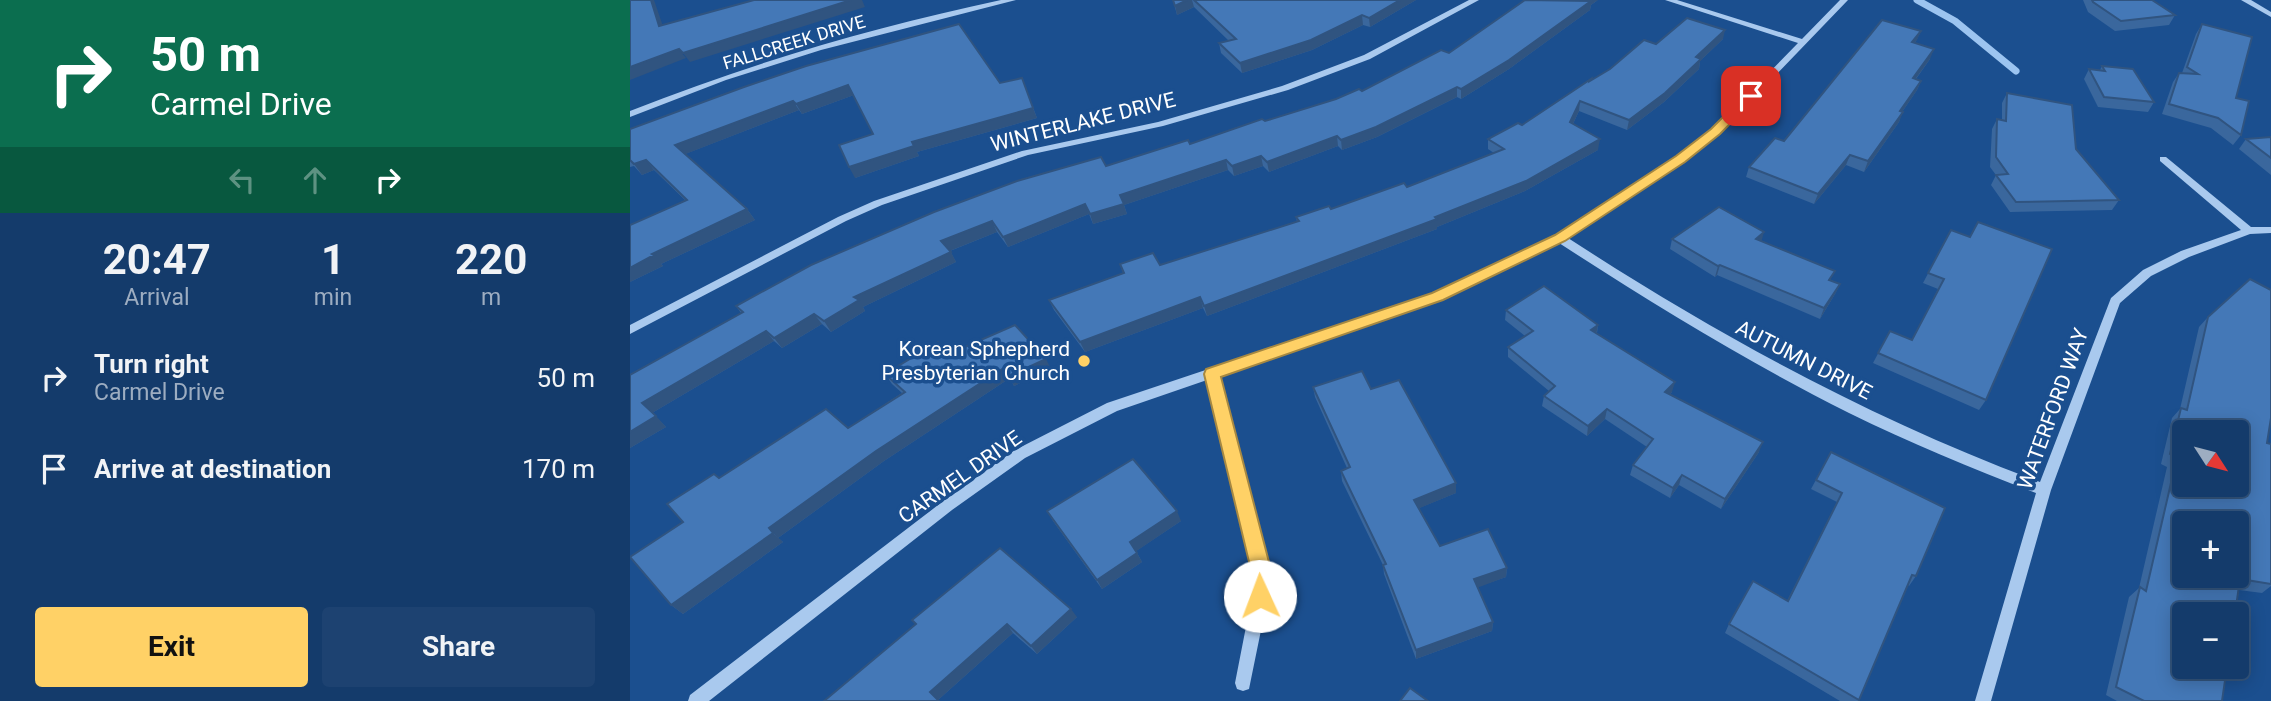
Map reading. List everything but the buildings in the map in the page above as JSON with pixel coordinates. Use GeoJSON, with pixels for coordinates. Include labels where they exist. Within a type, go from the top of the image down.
{"type":"FeatureCollection","features":[{"type":"Feature","properties":{"kind":"street","name":"FALLCREEK DRIVE"},"geometry":{"type":"LineString","coordinates":[[630,114],[773,62],[904,25],[1012,0]]}},
{"type":"Feature","properties":{"kind":"street","name":"WINTERLAKE DRIVE"},"geometry":{"type":"LineString","coordinates":[[630,330],[842,219],[878,203],[1025,153],[1160,124],[1285,88],[1367,57],[1475,0]]}},
{"type":"Feature","properties":{"kind":"street"},"geometry":{"type":"LineString","coordinates":[[1669,0],[1804,42]]}},
{"type":"Feature","properties":{"kind":"street","name":"CARMEL DRIVE"},"geometry":{"type":"LineString","coordinates":[[696,701],[947,506],[1020,454],[1112,407],[1437,297],[1560,238],[1681,159],[1716,132],[1844,0]]}},
{"type":"Feature","properties":{"kind":"street"},"geometry":{"type":"LineString","coordinates":[[2245,0],[2271,15]]}},
{"type":"Feature","properties":{"kind":"street"},"geometry":{"type":"LineString","coordinates":[[2163,159],[2249,231]]}},
{"type":"Feature","properties":{"kind":"street","name":"WATERFORD WAY"},"geometry":{"type":"LineString","coordinates":[[1983,701],[2044,490],[2115,301],[2147,273],[2185,254],[2249,231],[2271,230]]}},
{"type":"Feature","properties":{"kind":"street","name":"AUTUMN DRIVE"},"geometry":{"type":"LineString","coordinates":[[1560,238],[1749,357],[1989,471],[2044,490]]}},
{"type":"Feature","properties":{"kind":"street"},"geometry":{"type":"LineString","coordinates":[[1212,374],[1260,566],[1260,596],[1243,683]]}},
{"type":"Feature","properties":{"kind":"waterway"},"geometry":{"type":"LineString","coordinates":[[1917,0],[1955,21],[2016,71]]}},
{"type":"Feature","properties":{"kind":"place","name":"Korean Sphepherd Presbyterian Church"},"geometry":{"type":"Point","coordinates":[1084,361]}},
{"type":"Feature","properties":{"kind":"route"},"geometry":{"type":"LineString","coordinates":[[1260,596],[1260,566],[1212,374],[1437,297],[1560,238],[1681,159],[1716,132],[1751,96]]}}]}
